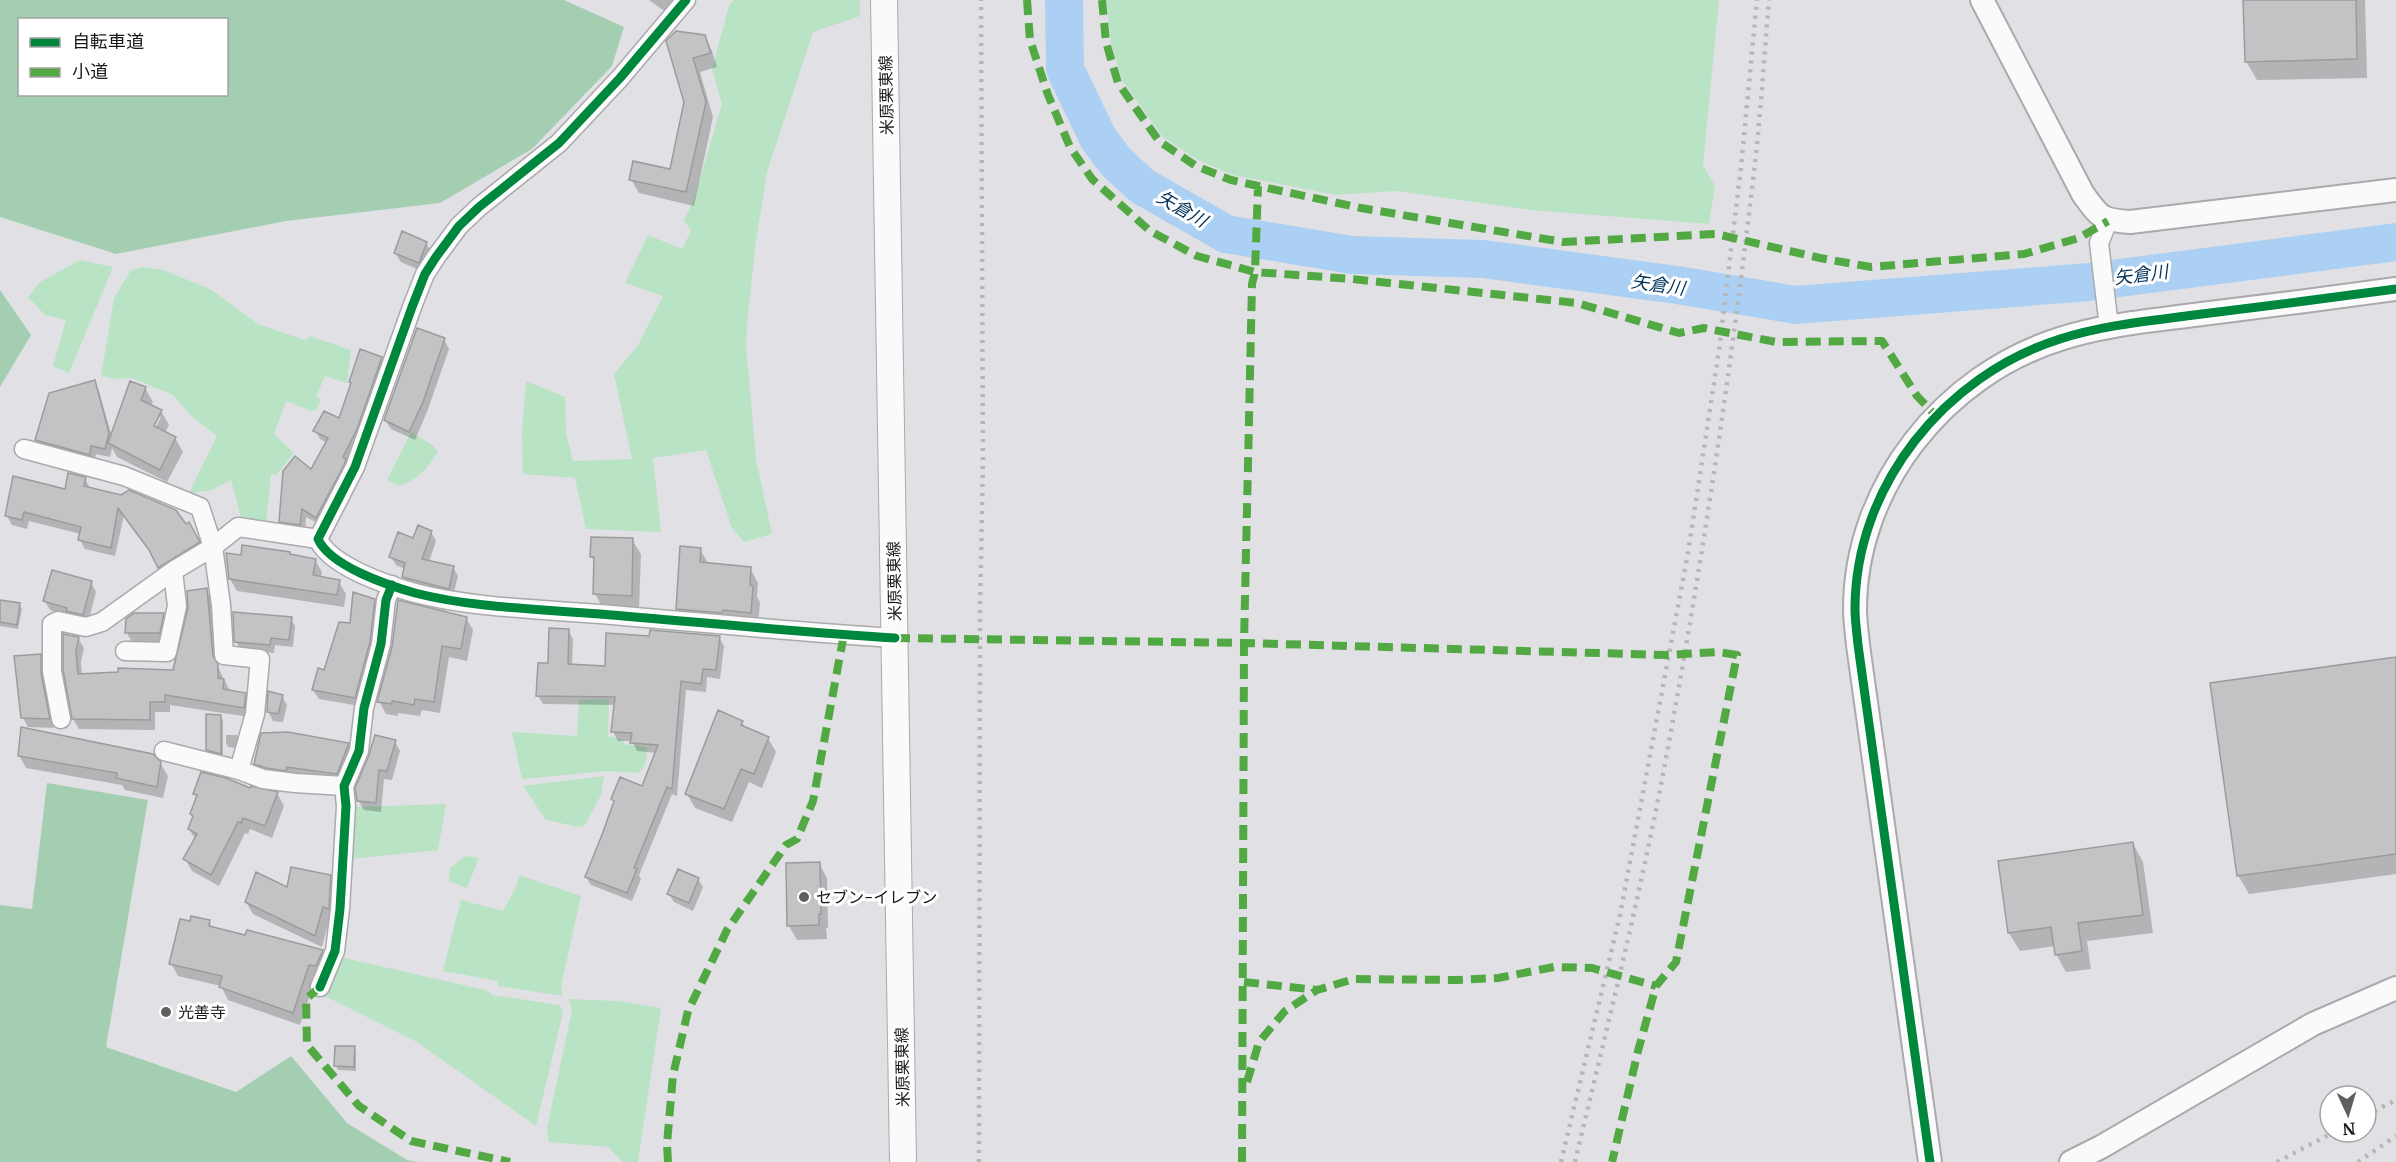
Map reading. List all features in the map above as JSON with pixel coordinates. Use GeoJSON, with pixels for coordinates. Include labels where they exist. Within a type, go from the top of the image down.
{"type":"FeatureCollection","features":[{"type":"Feature","properties":{"kind":"main road","name":"米原栗東線"},"geometry":{"type":"LineString","coordinates":[[884,0],[903,1162]]}},
{"type":"Feature","properties":{"kind":"street"},"geometry":{"type":"LineString","coordinates":[[318,539],[355,467],[412,307],[425,274],[436,257],[459,226],[479,207],[559,142],[620,78],[686,0]]}},
{"type":"Feature","properties":{"kind":"street"},"geometry":{"type":"LineString","coordinates":[[1982,0],[2083,194],[2098,213],[2108,221],[2130,222],[2396,190]]}},
{"type":"Feature","properties":{"kind":"street"},"geometry":{"type":"LineString","coordinates":[[2108,221],[2099,243],[2108,321]]}},
{"type":"Feature","properties":{"kind":"street"},"geometry":{"type":"LineString","coordinates":[[1930,1162],[1858,645],[1855,609],[1860,567],[1870,521],[1887,481],[1906,452],[1936,416],[1966,388],[2002,363],[2060,339],[2108,321],[2396,289]]}},
{"type":"Feature","properties":{"kind":"street"},"geometry":{"type":"LineString","coordinates":[[24,449],[124,476],[200,507],[213,547],[221,605],[224,655],[260,658],[255,714],[239,770]]}},
{"type":"Feature","properties":{"kind":"street"},"geometry":{"type":"LineString","coordinates":[[61,719],[52,671],[52,624],[58,621],[86,627],[102,622],[173,571],[213,547],[238,527],[318,539],[329,555],[342,564],[392,585],[442,598],[509,606],[895,638]]}},
{"type":"Feature","properties":{"kind":"street"},"geometry":{"type":"LineString","coordinates":[[125,651],[167,652],[177,606],[173,571]]}},
{"type":"Feature","properties":{"kind":"street"},"geometry":{"type":"LineString","coordinates":[[320,987],[335,951],[344,881],[346,806],[344,786],[359,751],[364,708],[381,644],[386,600],[392,585]]}},
{"type":"Feature","properties":{"kind":"street"},"geometry":{"type":"LineString","coordinates":[[164,751],[239,770],[263,779],[344,786]]}},
{"type":"Feature","properties":{"kind":"street"},"geometry":{"type":"LineString","coordinates":[[2071,1162],[2101,1148],[2313,1024],[2396,988]]}},
{"type":"Feature","properties":{"kind":"green space"},"geometry":{"type":"Polygon","coordinates":[[[0,0],[564,0],[624,27],[612,66],[532,149],[440,203],[286,221],[116,254],[0,217],[0,0]]]}},
{"type":"Feature","properties":{"kind":"green space"},"geometry":{"type":"Polygon","coordinates":[[[734,0],[860,0],[860,16],[813,32],[767,172],[755,248],[746,345],[756,459],[772,534],[744,542],[732,528],[706,450],[653,458],[661,532],[586,529],[575,478],[523,474],[522,434],[526,381],[565,397],[566,433],[573,461],[632,459],[614,374],[638,345],[663,296],[625,283],[648,235],[682,249],[691,231],[684,220],[694,199],[722,104],[712,69],[729,6],[734,0]]]}},
{"type":"Feature","properties":{"kind":"green space"},"geometry":{"type":"Polygon","coordinates":[[[1106,0],[1719,0],[1703,165],[1715,186],[1709,224],[1531,210],[1396,191],[1336,195],[1233,175],[1198,160],[1163,137],[1122,80],[1111,43],[1106,0]]]}},
{"type":"Feature","properties":{"kind":"green space"},"geometry":{"type":"Polygon","coordinates":[[[80,260],[113,267],[69,373],[53,366],[66,320],[45,315],[28,297],[40,282],[80,260]]]}},
{"type":"Feature","properties":{"kind":"green space"},"geometry":{"type":"Polygon","coordinates":[[[142,267],[163,270],[210,289],[258,324],[305,340],[310,336],[351,350],[347,383],[325,376],[316,397],[321,399],[316,410],[311,411],[286,401],[274,434],[294,453],[276,475],[271,474],[266,525],[242,521],[231,480],[212,490],[189,493],[217,436],[190,415],[173,395],[132,378],[117,379],[101,376],[114,298],[131,270],[142,267]]]}},
{"type":"Feature","properties":{"kind":"green space"},"geometry":{"type":"Polygon","coordinates":[[[0,290],[31,335],[0,387],[0,290]]]}},
{"type":"Feature","properties":{"kind":"green space"},"geometry":{"type":"Polygon","coordinates":[[[411,432],[431,444],[438,452],[422,473],[399,486],[387,480],[411,432]]]}},
{"type":"Feature","properties":{"kind":"green space"},"geometry":{"type":"Polygon","coordinates":[[[609,699],[608,736],[623,740],[624,744],[647,747],[646,762],[641,771],[638,773],[607,771],[522,779],[512,732],[577,736],[579,700],[609,699]]]}},
{"type":"Feature","properties":{"kind":"green space"},"geometry":{"type":"Polygon","coordinates":[[[604,776],[601,795],[585,825],[579,827],[546,820],[523,786],[604,776]]]}},
{"type":"Feature","properties":{"kind":"green space"},"geometry":{"type":"Polygon","coordinates":[[[47,783],[148,800],[106,1047],[236,1092],[291,1056],[347,1123],[407,1160],[419,1162],[0,1162],[0,905],[32,909],[47,783]]]}},
{"type":"Feature","properties":{"kind":"green space"},"geometry":{"type":"Polygon","coordinates":[[[446,804],[438,850],[351,859],[352,807],[446,804]]]}},
{"type":"Feature","properties":{"kind":"green space"},"geometry":{"type":"Polygon","coordinates":[[[465,856],[479,858],[467,888],[449,881],[450,868],[465,856]]]}},
{"type":"Feature","properties":{"kind":"green space"},"geometry":{"type":"Polygon","coordinates":[[[519,875],[581,896],[561,986],[563,996],[498,986],[498,981],[443,971],[461,900],[503,911],[516,887],[519,875]]]}},
{"type":"Feature","properties":{"kind":"green space"},"geometry":{"type":"Polygon","coordinates":[[[336,956],[489,991],[492,995],[560,1005],[563,1012],[536,1126],[417,1042],[325,996],[326,985],[336,956]]]}},
{"type":"Feature","properties":{"kind":"green space"},"geometry":{"type":"Polygon","coordinates":[[[568,999],[618,1001],[661,1008],[638,1162],[623,1162],[608,1147],[549,1142],[547,1128],[572,1010],[568,999]]]}},
{"type":"Feature","properties":{"kind":"building"},"geometry":{"type":"Polygon","coordinates":[[[2243,0],[2356,0],[2357,59],[2245,62],[2243,0]]]}},
{"type":"Feature","properties":{"kind":"building"},"geometry":{"type":"Polygon","coordinates":[[[676,31],[705,35],[711,53],[693,58],[706,102],[686,192],[629,180],[633,161],[670,169],[684,102],[666,41],[676,31]]]}},
{"type":"Feature","properties":{"kind":"building"},"geometry":{"type":"Polygon","coordinates":[[[402,231],[427,242],[419,263],[394,253],[402,231]]]}},
{"type":"Feature","properties":{"kind":"building"},"geometry":{"type":"Polygon","coordinates":[[[417,328],[445,338],[423,402],[409,432],[384,420],[417,328]]]}},
{"type":"Feature","properties":{"kind":"building"},"geometry":{"type":"Polygon","coordinates":[[[360,349],[382,357],[357,429],[343,457],[346,459],[345,463],[316,518],[302,509],[300,525],[279,522],[283,471],[295,456],[311,469],[328,438],[313,431],[324,411],[339,418],[360,349]]]}},
{"type":"Feature","properties":{"kind":"building"},"geometry":{"type":"Polygon","coordinates":[[[95,380],[109,433],[105,449],[91,446],[90,455],[35,440],[49,393],[95,380]]]}},
{"type":"Feature","properties":{"kind":"building"},"geometry":{"type":"Polygon","coordinates":[[[130,381],[146,387],[141,400],[162,410],[154,426],[176,437],[160,470],[108,443],[130,381]]]}},
{"type":"Feature","properties":{"kind":"building"},"geometry":{"type":"Polygon","coordinates":[[[68,473],[86,477],[84,486],[121,495],[129,490],[176,510],[186,524],[189,522],[200,542],[158,568],[149,550],[118,508],[111,548],[78,540],[81,527],[24,512],[22,520],[5,516],[13,476],[65,489],[68,473]]]}},
{"type":"Feature","properties":{"kind":"building"},"geometry":{"type":"Polygon","coordinates":[[[418,525],[432,531],[422,559],[454,566],[449,589],[402,577],[405,563],[389,557],[398,532],[413,538],[418,525]]]}},
{"type":"Feature","properties":{"kind":"building"},"geometry":{"type":"Polygon","coordinates":[[[591,537],[633,538],[632,596],[593,594],[594,557],[590,557],[591,537]]]}},
{"type":"Feature","properties":{"kind":"building"},"geometry":{"type":"Polygon","coordinates":[[[242,545],[290,552],[290,554],[316,559],[313,575],[340,580],[337,595],[229,579],[226,553],[241,555],[242,545]]]}},
{"type":"Feature","properties":{"kind":"building"},"geometry":{"type":"Polygon","coordinates":[[[680,546],[701,548],[700,562],[751,567],[750,585],[753,586],[751,613],[676,609],[680,546]]]}},
{"type":"Feature","properties":{"kind":"building"},"geometry":{"type":"Polygon","coordinates":[[[52,570],[92,581],[83,615],[66,611],[67,608],[43,601],[52,570]]]}},
{"type":"Feature","properties":{"kind":"building"},"geometry":{"type":"Polygon","coordinates":[[[207,588],[213,656],[218,664],[218,678],[224,679],[223,689],[246,693],[244,708],[165,695],[165,702],[150,702],[150,720],[72,719],[63,670],[63,634],[79,637],[76,651],[78,674],[118,672],[118,668],[173,670],[188,608],[187,591],[207,588]]]}},
{"type":"Feature","properties":{"kind":"building"},"geometry":{"type":"Polygon","coordinates":[[[353,592],[375,599],[370,642],[355,698],[312,690],[318,668],[324,670],[339,622],[350,623],[353,592]]]}},
{"type":"Feature","properties":{"kind":"building"},"geometry":{"type":"Polygon","coordinates":[[[0,600],[20,603],[17,625],[0,622],[0,600]]]}},
{"type":"Feature","properties":{"kind":"building"},"geometry":{"type":"Polygon","coordinates":[[[398,600],[467,617],[461,649],[442,646],[434,702],[415,699],[414,705],[392,701],[392,704],[377,702],[392,647],[398,600]]]}},
{"type":"Feature","properties":{"kind":"building"},"geometry":{"type":"Polygon","coordinates":[[[233,612],[292,617],[289,640],[271,638],[270,645],[234,642],[233,612]]]}},
{"type":"Feature","properties":{"kind":"building"},"geometry":{"type":"Polygon","coordinates":[[[134,613],[164,613],[160,633],[125,633],[126,619],[134,613]]]}},
{"type":"Feature","properties":{"kind":"building"},"geometry":{"type":"Polygon","coordinates":[[[549,628],[569,629],[568,664],[605,666],[606,633],[649,636],[650,630],[720,636],[716,670],[703,669],[701,684],[681,681],[672,789],[667,787],[634,868],[637,869],[627,893],[585,877],[614,801],[611,799],[620,777],[642,786],[658,745],[630,743],[632,733],[611,732],[615,697],[536,696],[538,663],[548,663],[549,628]]]}},
{"type":"Feature","properties":{"kind":"building"},"geometry":{"type":"Polygon","coordinates":[[[41,654],[41,673],[50,719],[21,718],[14,656],[41,654]]]}},
{"type":"Feature","properties":{"kind":"building"},"geometry":{"type":"Polygon","coordinates":[[[2396,657],[2396,854],[2237,876],[2210,683],[2396,657]]]}},
{"type":"Feature","properties":{"kind":"building"},"geometry":{"type":"Polygon","coordinates":[[[268,691],[283,695],[278,714],[267,712],[268,691]]]}},
{"type":"Feature","properties":{"kind":"building"},"geometry":{"type":"Polygon","coordinates":[[[718,710],[743,721],[741,725],[769,737],[754,774],[741,769],[724,809],[685,794],[718,710]]]}},
{"type":"Feature","properties":{"kind":"building"},"geometry":{"type":"Polygon","coordinates":[[[206,714],[221,715],[221,754],[206,750],[206,714]]]}},
{"type":"Feature","properties":{"kind":"building"},"geometry":{"type":"Polygon","coordinates":[[[21,727],[153,754],[161,762],[157,787],[116,778],[117,773],[18,756],[21,727]]]}},
{"type":"Feature","properties":{"kind":"building"},"geometry":{"type":"Polygon","coordinates":[[[288,732],[349,743],[337,774],[287,767],[286,771],[254,764],[261,733],[288,732]]]}},
{"type":"Feature","properties":{"kind":"building"},"geometry":{"type":"Polygon","coordinates":[[[375,735],[396,740],[387,771],[379,770],[376,803],[357,801],[355,788],[375,735]]]}},
{"type":"Feature","properties":{"kind":"building"},"geometry":{"type":"Polygon","coordinates":[[[201,772],[226,778],[250,788],[251,786],[278,792],[265,826],[243,818],[241,823],[238,822],[211,875],[183,859],[197,834],[188,829],[193,816],[190,814],[197,795],[193,794],[201,772]]]}},
{"type":"Feature","properties":{"kind":"building"},"geometry":{"type":"Polygon","coordinates":[[[2133,842],[2143,915],[2078,923],[2082,951],[2055,955],[2051,927],[2008,933],[1998,861],[2133,842]]]}},
{"type":"Feature","properties":{"kind":"building","name":"セブン-イレブン"},"geometry":{"type":"Polygon","coordinates":[[[820,862],[821,914],[819,914],[819,925],[787,926],[786,863],[820,862]]]}},
{"type":"Feature","properties":{"kind":"building"},"geometry":{"type":"Polygon","coordinates":[[[291,867],[331,875],[329,909],[323,907],[315,936],[245,902],[256,872],[287,887],[291,867]]]}},
{"type":"Feature","properties":{"kind":"building"},"geometry":{"type":"Polygon","coordinates":[[[678,869],[699,878],[689,903],[667,894],[678,869]]]}},
{"type":"Feature","properties":{"kind":"building"},"geometry":{"type":"Polygon","coordinates":[[[191,916],[210,920],[209,926],[245,935],[247,930],[323,950],[316,966],[309,965],[293,1013],[219,987],[222,976],[169,964],[180,919],[190,921],[191,916]]]}},
{"type":"Feature","properties":{"kind":"building"},"geometry":{"type":"Polygon","coordinates":[[[335,1046],[355,1046],[354,1067],[334,1066],[335,1046]]]}},
{"type":"Feature","properties":{"kind":"waterway","name":"矢倉川"},"geometry":{"type":"LineString","coordinates":[[1064,0],[1065,69],[1098,138],[1116,162],[1142,186],[1226,234],[1352,255],[1483,259],[1677,285],[1796,305],[2089,282],[2396,242]]}},
{"type":"Feature","properties":{"kind":"railway"},"geometry":{"type":"LineString","coordinates":[[979,1162],[980,610],[983,460],[981,0]]}},
{"type":"Feature","properties":{"kind":"railway"},"geometry":{"type":"LineString","coordinates":[[1561,1162],[1620,915],[1688,553],[1719,350],[1741,167],[1757,0]]}},
{"type":"Feature","properties":{"kind":"railway"},"geometry":{"type":"LineString","coordinates":[[1575,1162],[1644,868],[1690,620],[1714,471],[1745,246],[1759,128],[1769,0]]}},
{"type":"Feature","properties":{"kind":"railway"},"geometry":{"type":"LineString","coordinates":[[2378,1109],[2396,1100]]}},
{"type":"Feature","properties":{"kind":"railway"},"geometry":{"type":"LineString","coordinates":[[2358,1162],[2396,1136]]}},
{"type":"Feature","properties":{"kind":"railway"},"geometry":{"type":"LineString","coordinates":[[2277,1162],[2318,1140]]}},
{"type":"Feature","properties":{"kind":"marked path"},"geometry":{"type":"LineString","coordinates":[[1027,0],[1030,40],[1048,95],[1070,147],[1092,179],[1150,231],[1197,256],[1255,272],[1352,279],[1577,303],[1679,333],[1704,328],[1776,342],[1882,341],[1917,396],[1936,416]]}},
{"type":"Feature","properties":{"kind":"marked path"},"geometry":{"type":"LineString","coordinates":[[1102,0],[1106,42],[1118,83],[1159,141],[1196,166],[1231,180],[1258,186],[1361,208],[1563,242],[1716,234],[1820,258],[1871,267],[2024,254],[2079,238],[2108,221]]}},
{"type":"Feature","properties":{"kind":"marked path"},"geometry":{"type":"LineString","coordinates":[[1242,1162],[1244,643],[1252,284],[1255,272],[1258,186]]}},
{"type":"Feature","properties":{"kind":"marked path"},"geometry":{"type":"LineString","coordinates":[[668,1162],[667,1144],[673,1075],[688,1011],[727,930],[786,845],[797,839],[813,801],[844,634]]}},
{"type":"Feature","properties":{"kind":"marked path"},"geometry":{"type":"LineString","coordinates":[[895,638],[1244,643],[1666,655],[1719,652],[1737,655],[1676,962],[1656,986],[1612,1162]]}},
{"type":"Feature","properties":{"kind":"marked path"},"geometry":{"type":"LineString","coordinates":[[1247,1082],[1259,1042],[1285,1011],[1317,990],[1354,979],[1498,978],[1554,967],[1592,968],[1656,986]]}},
{"type":"Feature","properties":{"kind":"marked path"},"geometry":{"type":"LineString","coordinates":[[1244,982],[1317,990]]}},
{"type":"Feature","properties":{"kind":"marked path"},"geometry":{"type":"LineString","coordinates":[[320,987],[306,999],[307,1045],[359,1106],[411,1141],[510,1162]]}},
{"type":"Feature","properties":{"kind":"cycle path"},"geometry":{"type":"LineString","coordinates":[[686,0],[620,78],[559,143],[479,207],[459,226],[436,257],[425,274],[412,307],[355,467],[318,539],[324,549],[334,558],[375,580],[415,593],[460,602],[895,638]]}},
{"type":"Feature","properties":{"kind":"cycle path"},"geometry":{"type":"LineString","coordinates":[[1930,1162],[1855,618],[1859,564],[1871,520],[1890,479],[1914,441],[1945,408],[1979,379],[2018,356],[2060,339],[2126,324],[2396,289]]}},
{"type":"Feature","properties":{"kind":"cycle path"},"geometry":{"type":"LineString","coordinates":[[320,987],[335,951],[340,909],[346,806],[344,786],[359,751],[364,708],[381,644],[386,600],[392,585]]}},
{"type":"Feature","properties":{"kind":"place","name":"セブン-イレブン"},"geometry":{"type":"Point","coordinates":[804,897]}},
{"type":"Feature","properties":{"kind":"place","name":"光善寺"},"geometry":{"type":"Point","coordinates":[166,1012]}}]}
